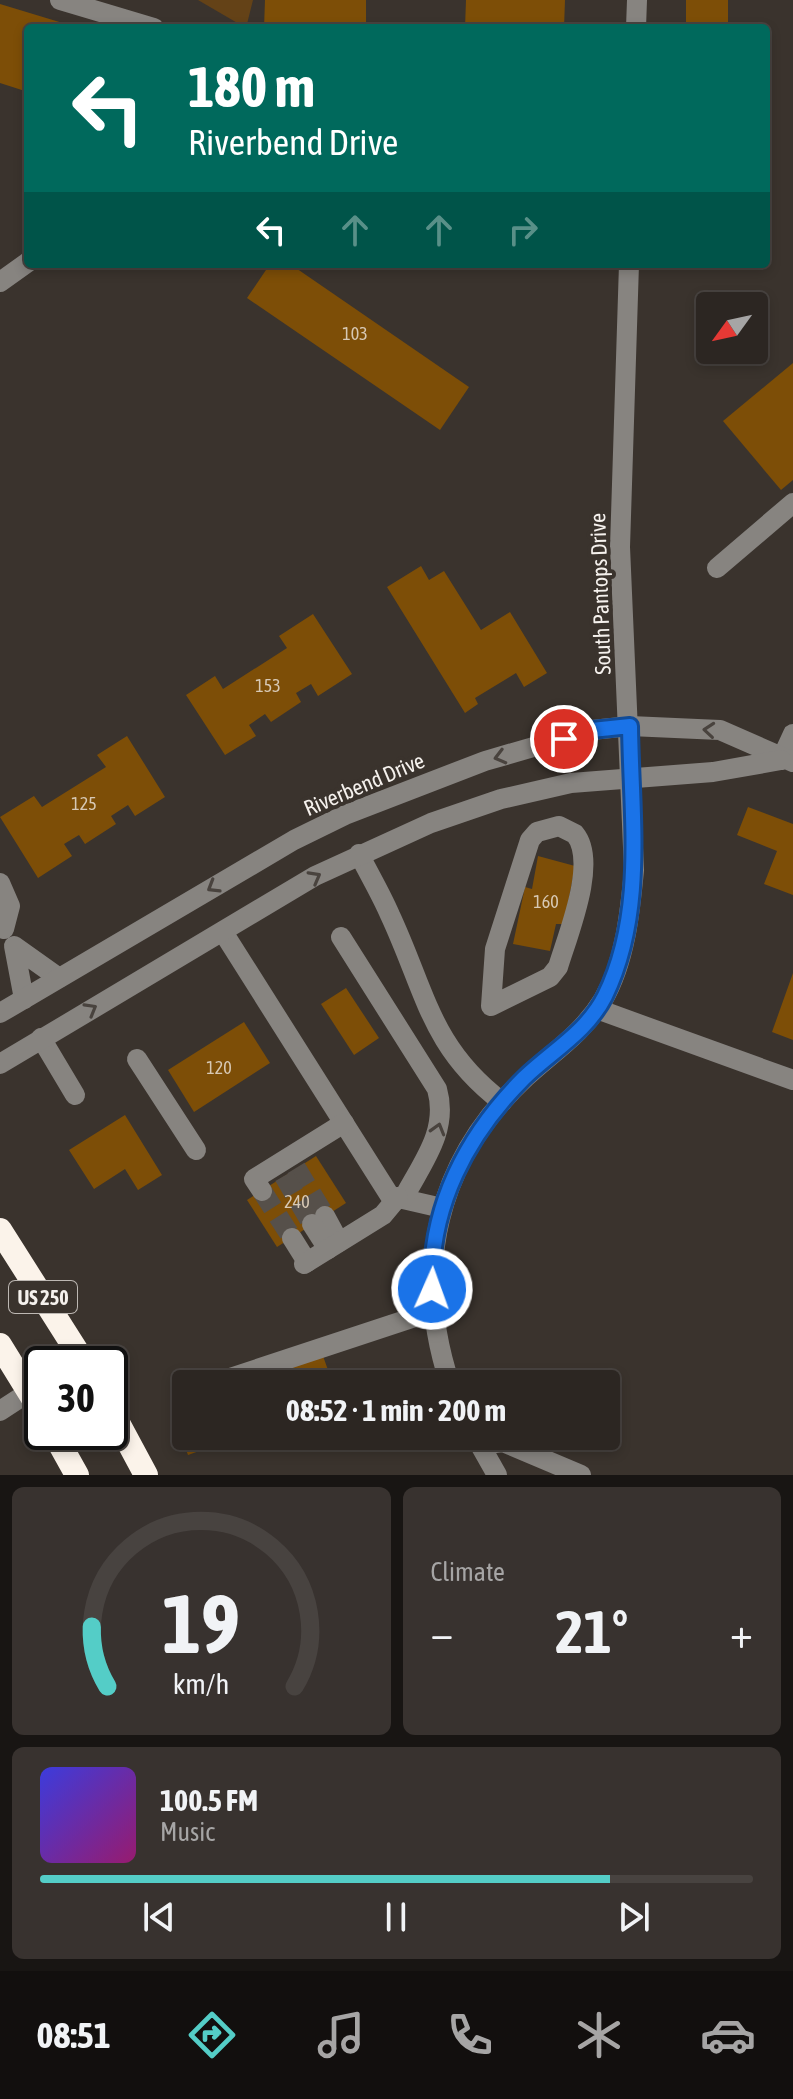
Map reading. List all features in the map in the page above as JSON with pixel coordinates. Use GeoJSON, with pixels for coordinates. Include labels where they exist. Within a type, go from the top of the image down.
{"type":"FeatureCollection","features":[{"type":"Feature","properties":{"kind":"highway","name":"US 250"},"geometry":{"type":"LineString","coordinates":[[0,1230],[74,1346]]}},
{"type":"Feature","properties":{"kind":"highway"},"geometry":{"type":"LineString","coordinates":[[0,1345],[24,1384]]}},
{"type":"Feature","properties":{"kind":"highway"},"geometry":{"type":"LineString","coordinates":[[128,1442],[146,1475]]}},
{"type":"Feature","properties":{"kind":"highway"},"geometry":{"type":"LineString","coordinates":[[63,1450],[77,1475]]}},
{"type":"Feature","properties":{"kind":"street"},"geometry":{"type":"LineString","coordinates":[[60,0],[141,24]]}},
{"type":"Feature","properties":{"kind":"street"},"geometry":{"type":"LineString","coordinates":[[636,24],[637,0]]}},
{"type":"Feature","properties":{"kind":"street"},"geometry":{"type":"LineString","coordinates":[[0,282],[24,265]]}},
{"type":"Feature","properties":{"kind":"street","name":"South Pantops Drive"},"geometry":{"type":"LineString","coordinates":[[447,1370],[433,1311],[431,1268],[436,1224],[442,1208],[476,1134],[502,1102],[588,1022],[597,1009],[619,961],[629,916],[634,870],[620,547],[629,268]]}},
{"type":"Feature","properties":{"kind":"street"},"geometry":{"type":"LineString","coordinates":[[717,568],[793,503]]}},
{"type":"Feature","properties":{"kind":"street","name":"Riverbend Drive"},"geometry":{"type":"LineString","coordinates":[[0,1013],[257,860],[345,815],[485,761],[592,730],[630,726],[720,730],[787,761]]}},
{"type":"Feature","properties":{"kind":"street"},"geometry":{"type":"LineString","coordinates":[[0,1064],[359,854],[431,823],[501,799],[571,783],[713,772],[787,761],[793,734]]}},
{"type":"Feature","properties":{"kind":"street"},"geometry":{"type":"LineString","coordinates":[[559,826],[575,834],[585,850],[582,881],[558,967],[550,977],[491,1006],[495,949],[530,840],[537,832],[559,826]]}},
{"type":"Feature","properties":{"kind":"street"},"geometry":{"type":"LineString","coordinates":[[359,854],[390,913],[449,1050],[470,1077],[502,1102]]}},
{"type":"Feature","properties":{"kind":"street"},"geometry":{"type":"LineString","coordinates":[[0,883],[10,906],[6,936],[24,999]]}},
{"type":"Feature","properties":{"kind":"street"},"geometry":{"type":"LineString","coordinates":[[223,932],[390,1196],[442,1208]]}},
{"type":"Feature","properties":{"kind":"street"},"geometry":{"type":"LineString","coordinates":[[6,936],[59,978]]}},
{"type":"Feature","properties":{"kind":"street"},"geometry":{"type":"LineString","coordinates":[[319,1255],[383,1215],[400,1198],[437,1138],[443,1110],[437,1089],[341,937]]}},
{"type":"Feature","properties":{"kind":"street"},"geometry":{"type":"LineString","coordinates":[[597,1009],[793,1080]]}},
{"type":"Feature","properties":{"kind":"street"},"geometry":{"type":"LineString","coordinates":[[41,1038],[75,1095]]}},
{"type":"Feature","properties":{"kind":"street"},"geometry":{"type":"LineString","coordinates":[[137,1059],[196,1150]]}},
{"type":"Feature","properties":{"kind":"street"},"geometry":{"type":"LineString","coordinates":[[278,1173],[344,1123]]}},
{"type":"Feature","properties":{"kind":"street"},"geometry":{"type":"LineString","coordinates":[[319,1255],[308,1227],[319,1255]]}},
{"type":"Feature","properties":{"kind":"street"},"geometry":{"type":"LineString","coordinates":[[254,1370],[433,1311]]}},
{"type":"Feature","properties":{"kind":"street"},"geometry":{"type":"LineString","coordinates":[[0,1411],[24,1395]]}},
{"type":"Feature","properties":{"kind":"street"},"geometry":{"type":"LineString","coordinates":[[483,1450],[497,1475]]}},
{"type":"Feature","properties":{"kind":"street"},"geometry":{"type":"LineString","coordinates":[[522,1450],[581,1475]]}},
{"type":"Feature","properties":{"kind":"shaded area"},"geometry":{"type":"Polygon","coordinates":[[[198,0],[253,0],[247,24],[239,24],[198,0]]]}},
{"type":"Feature","properties":{"kind":"building"},"geometry":{"type":"Polygon","coordinates":[[[265,0],[366,0],[366,24],[264,24],[265,0]]]}},
{"type":"Feature","properties":{"kind":"building"},"geometry":{"type":"Polygon","coordinates":[[[466,0],[565,0],[564,24],[465,24],[466,0]]]}},
{"type":"Feature","properties":{"kind":"building"},"geometry":{"type":"Polygon","coordinates":[[[686,0],[728,0],[728,24],[686,24],[686,0]]]}},
{"type":"Feature","properties":{"kind":"building"},"geometry":{"type":"Polygon","coordinates":[[[0,4],[66,24],[24,24],[24,91],[0,83],[0,4]]]}},
{"type":"Feature","properties":{"kind":"building"},"geometry":{"type":"Polygon","coordinates":[[[267,268],[296,268],[469,387],[440,430],[247,298],[267,268]]]}},
{"type":"Feature","properties":{"kind":"building"},"geometry":{"type":"Polygon","coordinates":[[[793,363],[793,480],[781,490],[723,421],[793,363]]]}},
{"type":"Feature","properties":{"kind":"building"},"geometry":{"type":"Polygon","coordinates":[[[421,566],[429,580],[444,571],[481,630],[510,612],[547,673],[524,687],[516,673],[475,698],[478,704],[465,713],[387,587],[421,566]]]}},
{"type":"Feature","properties":{"kind":"building"},"geometry":{"type":"Polygon","coordinates":[[[313,614],[352,674],[318,696],[311,684],[296,693],[301,702],[271,722],[265,714],[249,725],[256,736],[225,755],[186,695],[215,676],[223,689],[287,648],[279,636],[313,614]]]}},
{"type":"Feature","properties":{"kind":"building"},"geometry":{"type":"Polygon","coordinates":[[[127,736],[165,797],[135,816],[128,805],[111,816],[116,824],[85,844],[79,835],[64,844],[72,856],[38,878],[0,817],[34,796],[42,807],[106,767],[97,755],[127,736]]]}},
{"type":"Feature","properties":{"kind":"building"},"geometry":{"type":"Polygon","coordinates":[[[748,807],[793,824],[793,895],[764,884],[777,851],[737,835],[748,807]]]}},
{"type":"Feature","properties":{"kind":"building"},"geometry":{"type":"Polygon","coordinates":[[[538,856],[575,866],[564,924],[556,924],[550,951],[513,944],[525,887],[532,889],[538,856]]]}},
{"type":"Feature","properties":{"kind":"building"},"geometry":{"type":"Polygon","coordinates":[[[793,973],[793,1040],[772,1032],[793,973]]]}},
{"type":"Feature","properties":{"kind":"building"},"geometry":{"type":"Polygon","coordinates":[[[346,988],[379,1038],[354,1055],[321,1004],[346,988]]]}},
{"type":"Feature","properties":{"kind":"building"},"geometry":{"type":"Polygon","coordinates":[[[244,1022],[270,1063],[194,1112],[168,1070],[244,1022]]]}},
{"type":"Feature","properties":{"kind":"building"},"geometry":{"type":"Polygon","coordinates":[[[125,1115],[162,1175],[138,1190],[125,1169],[94,1189],[69,1150],[125,1115]]]}},
{"type":"Feature","properties":{"kind":"building"},"geometry":{"type":"Polygon","coordinates":[[[316,1156],[346,1203],[277,1247],[247,1200],[316,1156]]]}},
{"type":"Feature","properties":{"kind":"building"},"geometry":{"type":"Polygon","coordinates":[[[323,1356],[328,1370],[284,1370],[323,1356]]]}},
{"type":"Feature","properties":{"kind":"tunnel"},"geometry":{"type":"LineString","coordinates":[[296,1168],[325,1216]]}},
{"type":"Feature","properties":{"kind":"tunnel"},"geometry":{"type":"LineString","coordinates":[[284,1176],[312,1224]]}},
{"type":"Feature","properties":{"kind":"tunnel"},"geometry":{"type":"LineString","coordinates":[[262,1191],[292,1238]]}},
{"type":"Feature","properties":{"kind":"route"},"geometry":{"type":"LineString","coordinates":[[432,1289],[436,1224],[454,1177],[476,1134],[525,1077],[588,1022],[604,997],[619,961],[629,916],[634,870],[630,726],[592,730],[564,739]]}}]}
